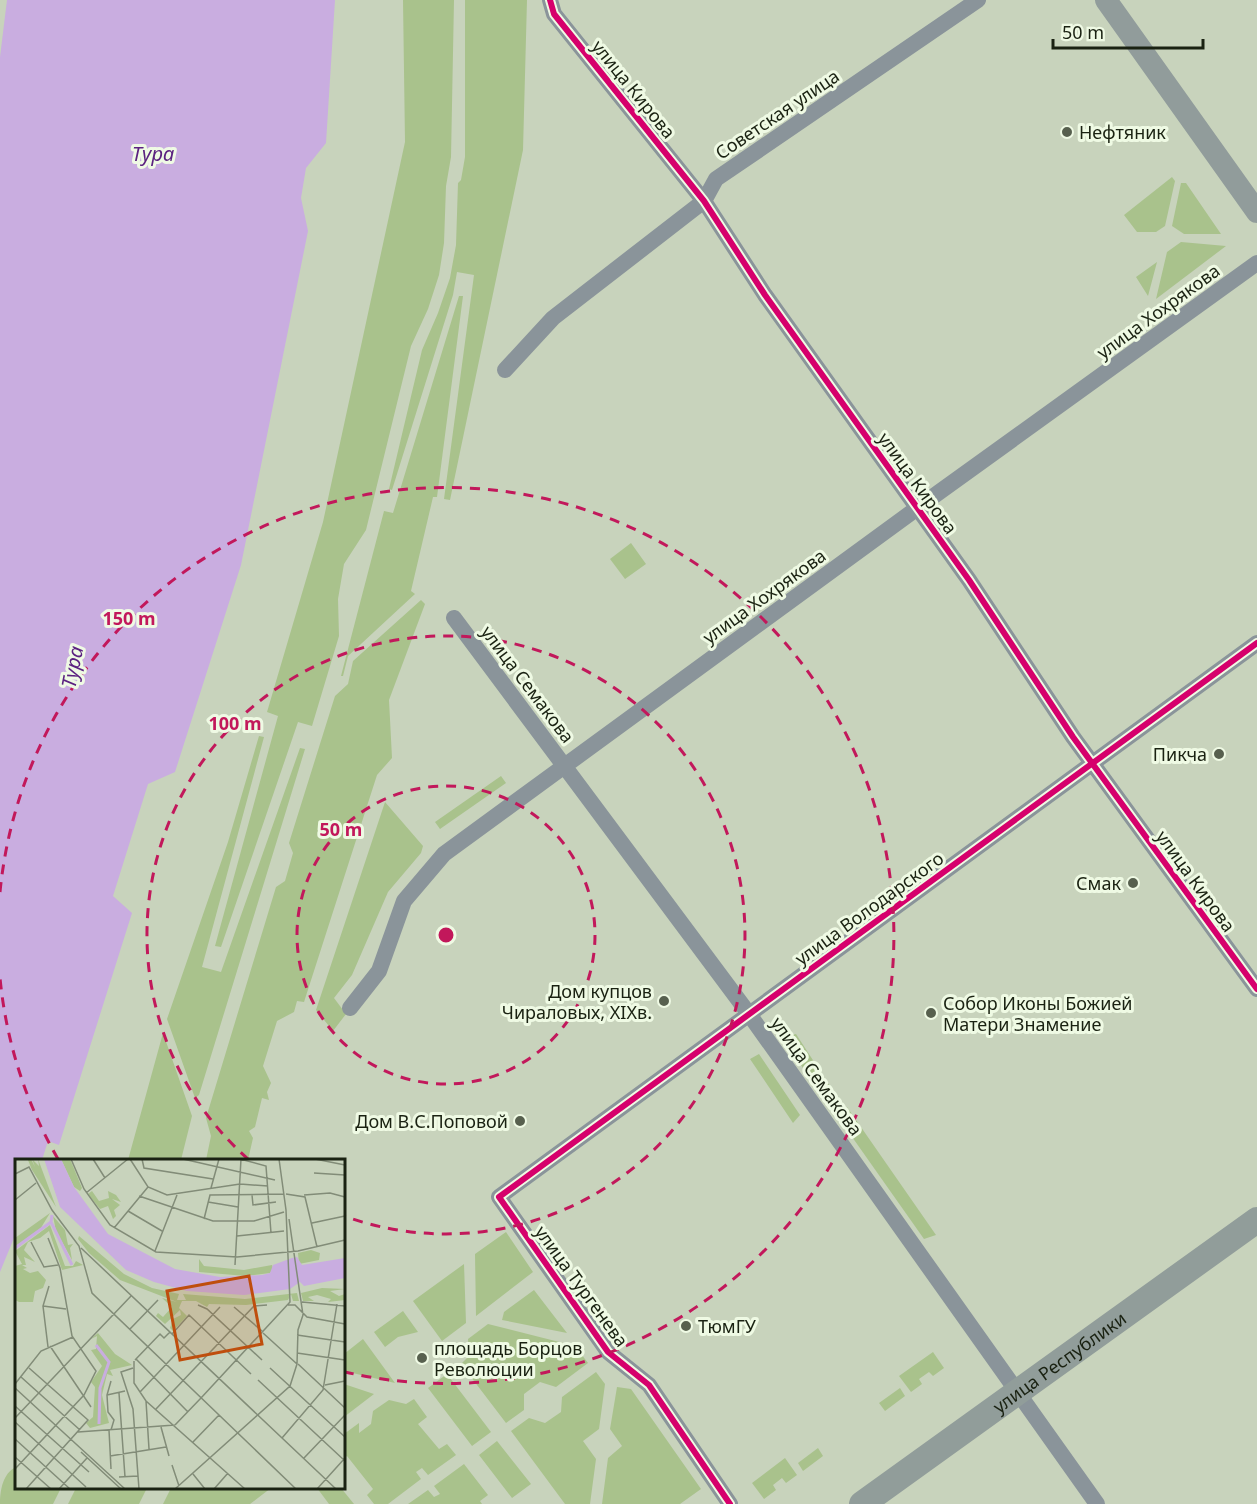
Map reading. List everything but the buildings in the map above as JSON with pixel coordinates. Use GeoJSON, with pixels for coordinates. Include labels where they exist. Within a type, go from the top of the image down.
{"type":"FeatureCollection","features":[{"type":"Feature","properties":{"kind":"main road"},"geometry":{"type":"LineString","coordinates":[[1106,0],[1257,212]]}},
{"type":"Feature","properties":{"kind":"main road","name":"улица Республики"},"geometry":{"type":"LineString","coordinates":[[862,1504],[1257,1220]]}},
{"type":"Feature","properties":{"kind":"street","name":"улица Кирова"},"geometry":{"type":"LineString","coordinates":[[550,0],[554,14],[704,201],[765,295],[969,580],[1092,763],[1257,989]]}},
{"type":"Feature","properties":{"kind":"street","name":"Советская улица"},"geometry":{"type":"LineString","coordinates":[[505,370],[553,318],[704,201],[716,179],[978,0]]}},
{"type":"Feature","properties":{"kind":"street","name":"улица Хохрякова"},"geometry":{"type":"LineString","coordinates":[[350,1008],[379,971],[404,901],[444,854],[1257,263]]}},
{"type":"Feature","properties":{"kind":"street","name":"улица Семакова"},"geometry":{"type":"LineString","coordinates":[[454,618],[748,1014],[1097,1504]]}},
{"type":"Feature","properties":{"kind":"street","name":"улица Володарского"},"geometry":{"type":"LineString","coordinates":[[499,1197],[1257,643]]}},
{"type":"Feature","properties":{"kind":"street","name":"улица Тургенева"},"geometry":{"type":"LineString","coordinates":[[499,1197],[608,1352],[649,1386],[730,1504]]}},
{"type":"Feature","properties":{"kind":"green space"},"geometry":{"type":"Polygon","coordinates":[[[403,0],[454,0],[451,157],[446,186],[444,243],[439,275],[428,309],[411,346],[366,530],[344,564],[338,599],[339,636],[312,726],[298,722],[221,947],[215,946],[278,716],[267,712],[323,522],[405,142],[403,0]]]}},
{"type":"Feature","properties":{"kind":"green space"},"geometry":{"type":"Polygon","coordinates":[[[465,0],[527,0],[523,150],[450,500],[444,499],[474,275],[457,272],[453,295],[392,490],[389,489],[422,350],[450,278],[456,245],[458,183],[461,180],[465,157],[465,0]]]}},
{"type":"Feature","properties":{"kind":"green space"},"geometry":{"type":"Polygon","coordinates":[[[1172,177],[1175,181],[1165,226],[1156,232],[1137,232],[1124,215],[1172,177]]]}},
{"type":"Feature","properties":{"kind":"green space"},"geometry":{"type":"Polygon","coordinates":[[[1181,183],[1186,183],[1221,234],[1184,234],[1172,226],[1181,183]]]}},
{"type":"Feature","properties":{"kind":"green space"},"geometry":{"type":"Polygon","coordinates":[[[1181,242],[1226,246],[1156,299],[1167,252],[1181,242]]]}},
{"type":"Feature","properties":{"kind":"green space"},"geometry":{"type":"Polygon","coordinates":[[[1157,262],[1148,296],[1136,277],[1157,262]]]}},
{"type":"Feature","properties":{"kind":"green space"},"geometry":{"type":"Polygon","coordinates":[[[459,296],[463,296],[437,497],[433,497],[411,591],[415,594],[348,656],[343,676],[341,676],[384,511],[393,513],[459,296]]]}},
{"type":"Feature","properties":{"kind":"green space"},"geometry":{"type":"Polygon","coordinates":[[[631,543],[646,564],[625,579],[610,559],[631,543]]]}},
{"type":"Feature","properties":{"kind":"green space"},"geometry":{"type":"Polygon","coordinates":[[[421,600],[425,604],[389,700],[392,758],[377,775],[304,1002],[297,1001],[294,1012],[277,1021],[263,1066],[271,1083],[267,1092],[269,1100],[262,1098],[255,1127],[249,1131],[253,1138],[248,1159],[206,1159],[211,1136],[206,1118],[276,887],[285,881],[293,853],[289,843],[335,696],[348,684],[353,661],[421,600]]]}},
{"type":"Feature","properties":{"kind":"green space"},"geometry":{"type":"Polygon","coordinates":[[[259,736],[264,737],[202,967],[221,972],[300,748],[305,749],[199,1095],[195,1098],[167,1019],[228,842],[259,736]]]}},
{"type":"Feature","properties":{"kind":"green space"},"geometry":{"type":"Polygon","coordinates":[[[501,776],[506,783],[440,829],[435,822],[501,776]]]}},
{"type":"Feature","properties":{"kind":"green space"},"geometry":{"type":"Polygon","coordinates":[[[385,802],[423,846],[421,853],[388,892],[352,975],[334,998],[346,1014],[333,1031],[316,1010],[385,802]]]}},
{"type":"Feature","properties":{"kind":"green space"},"geometry":{"type":"Polygon","coordinates":[[[163,1033],[192,1116],[181,1159],[128,1159],[163,1033]]]}},
{"type":"Feature","properties":{"kind":"green space"},"geometry":{"type":"Polygon","coordinates":[[[796,1034],[831,1088],[822,1096],[782,1037],[796,1034]]]}},
{"type":"Feature","properties":{"kind":"green space"},"geometry":{"type":"Polygon","coordinates":[[[759,1054],[800,1115],[793,1123],[750,1059],[759,1054]]]}},
{"type":"Feature","properties":{"kind":"green space"},"geometry":{"type":"Polygon","coordinates":[[[847,1107],[936,1235],[924,1239],[838,1117],[847,1107]]]}},
{"type":"Feature","properties":{"kind":"green space"},"geometry":{"type":"Polygon","coordinates":[[[506,1232],[533,1272],[476,1316],[475,1254],[506,1232]]]}},
{"type":"Feature","properties":{"kind":"green space"},"geometry":{"type":"Polygon","coordinates":[[[464,1264],[466,1323],[442,1341],[413,1301],[464,1264]]]}},
{"type":"Feature","properties":{"kind":"green space"},"geometry":{"type":"Polygon","coordinates":[[[534,1290],[567,1333],[502,1320],[504,1312],[534,1290]]]}},
{"type":"Feature","properties":{"kind":"green space"},"geometry":{"type":"Polygon","coordinates":[[[403,1311],[418,1332],[398,1337],[385,1347],[374,1332],[403,1311]]]}},
{"type":"Feature","properties":{"kind":"green space"},"geometry":{"type":"Polygon","coordinates":[[[488,1324],[575,1346],[588,1363],[556,1387],[540,1382],[524,1394],[524,1410],[506,1423],[461,1364],[469,1356],[468,1339],[488,1324]]]}},
{"type":"Feature","properties":{"kind":"green space"},"geometry":{"type":"Polygon","coordinates":[[[363,1339],[395,1383],[345,1371],[345,1353],[363,1339]]]}},
{"type":"Feature","properties":{"kind":"green space"},"geometry":{"type":"Polygon","coordinates":[[[933,1352],[944,1368],[933,1376],[929,1372],[919,1379],[922,1384],[911,1392],[899,1376],[933,1352]]]}},
{"type":"Feature","properties":{"kind":"green space"},"geometry":{"type":"Polygon","coordinates":[[[596,1372],[605,1384],[599,1429],[583,1441],[596,1459],[590,1504],[565,1504],[511,1431],[529,1418],[545,1423],[561,1412],[562,1397],[596,1372]]]}},
{"type":"Feature","properties":{"kind":"green space"},"geometry":{"type":"Polygon","coordinates":[[[447,1374],[491,1432],[472,1446],[428,1388],[447,1374]]]}},
{"type":"Feature","properties":{"kind":"green space"},"geometry":{"type":"Polygon","coordinates":[[[345,1384],[374,1394],[345,1416],[345,1384]]]}},
{"type":"Feature","properties":{"kind":"green space"},"geometry":{"type":"Polygon","coordinates":[[[617,1387],[631,1389],[701,1489],[680,1504],[602,1504],[608,1458],[622,1446],[610,1429],[617,1387]]]}},
{"type":"Feature","properties":{"kind":"green space"},"geometry":{"type":"Polygon","coordinates":[[[900,1388],[905,1396],[885,1411],[879,1403],[900,1388]]]}},
{"type":"Feature","properties":{"kind":"green space"},"geometry":{"type":"Polygon","coordinates":[[[414,1399],[427,1417],[418,1424],[439,1449],[447,1444],[456,1455],[428,1475],[422,1468],[416,1472],[421,1479],[388,1504],[374,1504],[367,1495],[373,1489],[347,1456],[345,1457],[345,1433],[359,1423],[359,1433],[371,1424],[373,1411],[389,1400],[406,1404],[414,1399]]]}},
{"type":"Feature","properties":{"kind":"green space"},"geometry":{"type":"Polygon","coordinates":[[[497,1441],[531,1484],[512,1498],[479,1455],[497,1441]]]}},
{"type":"Feature","properties":{"kind":"green space"},"geometry":{"type":"Polygon","coordinates":[[[818,1448],[823,1456],[803,1471],[798,1463],[818,1448]]]}},
{"type":"Feature","properties":{"kind":"green space"},"geometry":{"type":"Polygon","coordinates":[[[785,1458],[797,1475],[786,1483],[782,1478],[773,1485],[776,1490],[764,1499],[752,1483],[785,1458]]]}},
{"type":"Feature","properties":{"kind":"green space"},"geometry":{"type":"Polygon","coordinates":[[[464,1464],[488,1495],[480,1501],[482,1504],[408,1504],[428,1490],[434,1497],[440,1494],[434,1486],[464,1464]]]}},
{"type":"Feature","properties":{"kind":"green space"},"geometry":{"type":"Polygon","coordinates":[[[15,1468],[15,1489],[60,1489],[53,1504],[0,1504],[3,1482],[15,1468]]]}},
{"type":"Feature","properties":{"kind":"green space"},"geometry":{"type":"Polygon","coordinates":[[[76,1489],[146,1489],[139,1504],[68,1504],[76,1489]]]}},
{"type":"Feature","properties":{"kind":"green space"},"geometry":{"type":"Polygon","coordinates":[[[170,1489],[270,1489],[250,1504],[163,1504],[170,1489]]]}},
{"type":"Feature","properties":{"kind":"green space"},"geometry":{"type":"Polygon","coordinates":[[[318,1489],[342,1489],[354,1504],[329,1504],[318,1489]]]}},
{"type":"Feature","properties":{"kind":"water","name":"Тура"},"geometry":{"type":"Polygon","coordinates":[[[7,0],[335,0],[326,143],[306,168],[301,198],[308,231],[241,565],[175,772],[148,784],[113,896],[132,913],[59,1145],[48,1141],[42,1159],[15,1159],[15,1235],[0,1272],[0,57],[7,0]]]}},
{"type":"Feature","properties":{"kind":"cycle path"},"geometry":{"type":"LineString","coordinates":[[550,0],[554,14],[704,201],[765,295],[969,580],[1073,737],[1257,989]]}},
{"type":"Feature","properties":{"kind":"cycle path"},"geometry":{"type":"LineString","coordinates":[[730,1504],[649,1385],[608,1352],[499,1197],[1257,643]]}},
{"type":"Feature","properties":{"kind":"place","name":"Нефтяник"},"geometry":{"type":"Point","coordinates":[1067,132]}},
{"type":"Feature","properties":{"kind":"place","name":"Пикча"},"geometry":{"type":"Point","coordinates":[1219,754]}},
{"type":"Feature","properties":{"kind":"place","name":"Смак"},"geometry":{"type":"Point","coordinates":[1133,883]}},
{"type":"Feature","properties":{"kind":"place","name":"Дом купцов Чираловых, XIXв."},"geometry":{"type":"Point","coordinates":[664,1001]}},
{"type":"Feature","properties":{"kind":"place","name":"Собор Иконы Божией Матери Знамение"},"geometry":{"type":"Point","coordinates":[931,1013]}},
{"type":"Feature","properties":{"kind":"place","name":"Дом В.С.Поповой"},"geometry":{"type":"Point","coordinates":[520,1121]}},
{"type":"Feature","properties":{"kind":"place","name":"ТюмГУ"},"geometry":{"type":"Point","coordinates":[686,1326]}},
{"type":"Feature","properties":{"kind":"place","name":"площадь Борцов Революции"},"geometry":{"type":"Point","coordinates":[422,1358]}}]}
